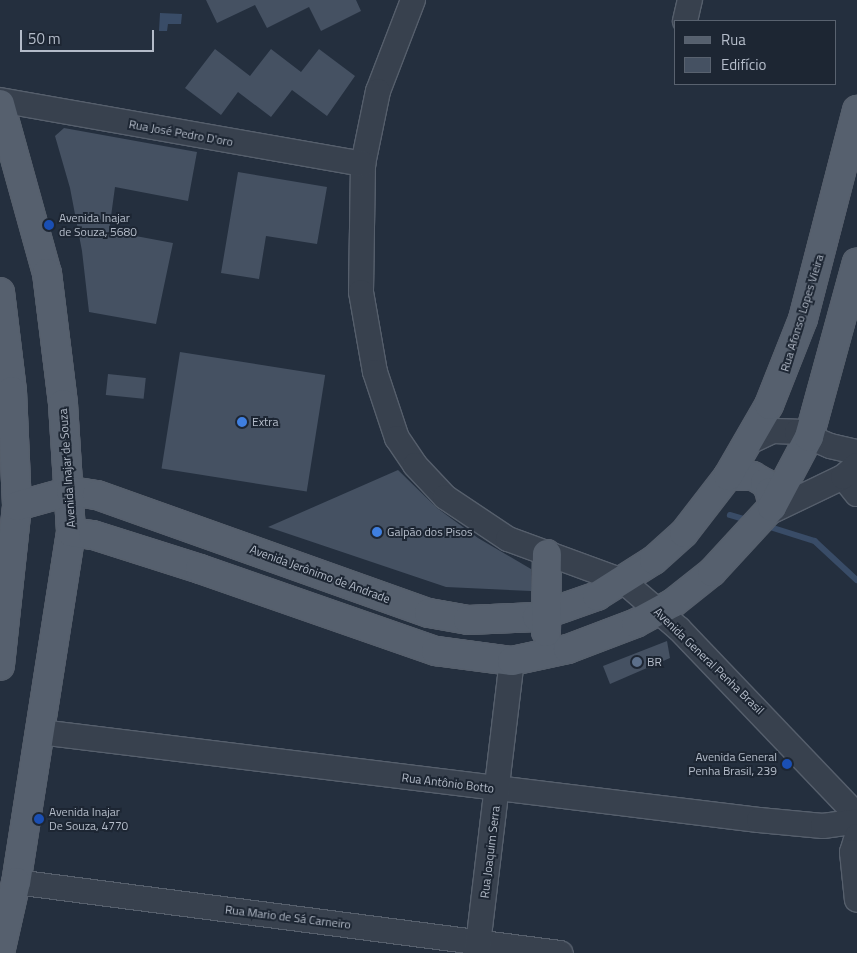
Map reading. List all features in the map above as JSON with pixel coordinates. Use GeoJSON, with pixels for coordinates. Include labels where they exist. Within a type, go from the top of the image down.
{"type":"FeatureCollection","features":[{"type":"Feature","properties":{"kind":"main road","name":"Avenida Inajar de Souza"},"geometry":{"type":"LineString","coordinates":[[0,104],[46,273],[71,491],[71,532],[16,882],[3,925],[0,953]]}},
{"type":"Feature","properties":{"kind":"main road","name":"Rua Afonso Lopes Vieira"},"geometry":{"type":"LineString","coordinates":[[622,581],[654,560],[684,532],[728,476],[770,405],[803,319],[857,110]]}},
{"type":"Feature","properties":{"kind":"main road"},"geometry":{"type":"LineString","coordinates":[[71,532],[93,535],[191,566],[436,652],[512,661],[546,656],[598,639],[659,611],[712,572],[769,511],[810,437],[857,262]]}},
{"type":"Feature","properties":{"kind":"main road"},"geometry":{"type":"LineString","coordinates":[[0,292],[11,382],[17,506],[2,625],[0,666]]}},
{"type":"Feature","properties":{"kind":"main road"},"geometry":{"type":"LineString","coordinates":[[728,476],[752,476],[765,483],[770,492],[769,511]]}},
{"type":"Feature","properties":{"kind":"main road","name":"Avenida Jerônimo de Andrade"},"geometry":{"type":"LineString","coordinates":[[17,506],[71,491],[97,495],[429,613],[468,620],[506,621],[546,615],[597,596],[622,581]]}},
{"type":"Feature","properties":{"kind":"main road"},"geometry":{"type":"LineString","coordinates":[[546,656],[547,554]]}},
{"type":"Feature","properties":{"kind":"main road"},"geometry":{"type":"LineString","coordinates":[[309,608],[305,598],[307,587],[314,579],[325,576]]}},
{"type":"Feature","properties":{"kind":"street","name":"Avenida General Penha Brasil"},"geometry":{"type":"LineString","coordinates":[[413,0],[378,91],[363,164],[361,292],[375,372],[397,438],[415,465],[445,497],[508,539],[622,581],[659,611],[760,710],[857,815]]}},
{"type":"Feature","properties":{"kind":"street"},"geometry":{"type":"LineString","coordinates":[[684,20],[690,0]]}},
{"type":"Feature","properties":{"kind":"street","name":"Rua José Pedro D'oro"},"geometry":{"type":"LineString","coordinates":[[0,100],[363,164]]}},
{"type":"Feature","properties":{"kind":"street"},"geometry":{"type":"LineString","coordinates":[[747,443],[773,431],[797,432],[830,446],[857,452]]}},
{"type":"Feature","properties":{"kind":"street"},"geometry":{"type":"LineString","coordinates":[[769,511],[852,479]]}},
{"type":"Feature","properties":{"kind":"street","name":"Rua Joaquim Serra"},"geometry":{"type":"LineString","coordinates":[[478,948],[512,661]]}},
{"type":"Feature","properties":{"kind":"street","name":"Rua Antônio Botto"},"geometry":{"type":"LineString","coordinates":[[40,732],[498,790],[814,825],[857,821]]}},
{"type":"Feature","properties":{"kind":"street"},"geometry":{"type":"LineString","coordinates":[[857,836],[852,852],[857,900]]}},
{"type":"Feature","properties":{"kind":"street","name":"Rua Mario de Sá Carneiro"},"geometry":{"type":"LineString","coordinates":[[16,882],[478,948],[560,953]]}},
{"type":"Feature","properties":{"kind":"water"},"geometry":{"type":"Polygon","coordinates":[[[160,13],[182,14],[181,24],[168,24],[167,31],[159,31],[160,13]]]}},
{"type":"Feature","properties":{"kind":"building"},"geometry":{"type":"Polygon","coordinates":[[[206,0],[356,0],[361,11],[321,31],[309,7],[267,28],[255,5],[217,23],[206,0]]]}},
{"type":"Feature","properties":{"kind":"building"},"geometry":{"type":"Polygon","coordinates":[[[215,49],[250,76],[271,49],[301,72],[319,49],[355,76],[327,116],[292,90],[271,117],[238,92],[221,115],[185,88],[215,49]]]}},
{"type":"Feature","properties":{"kind":"building"},"geometry":{"type":"Polygon","coordinates":[[[64,128],[197,152],[188,201],[115,187],[109,231],[173,243],[156,324],[89,312],[82,251],[70,188],[55,136],[64,128]]]}},
{"type":"Feature","properties":{"kind":"building"},"geometry":{"type":"Polygon","coordinates":[[[238,172],[327,187],[317,244],[266,236],[259,279],[221,273],[238,172]]]}},
{"type":"Feature","properties":{"kind":"building","name":"Extra"},"geometry":{"type":"Polygon","coordinates":[[[180,352],[325,375],[307,492],[162,469],[180,352]]]}},
{"type":"Feature","properties":{"kind":"building"},"geometry":{"type":"Polygon","coordinates":[[[108,374],[146,378],[144,399],[106,395],[108,374]]]}},
{"type":"Feature","properties":{"kind":"building","name":"Galpão dos Pisos"},"geometry":{"type":"Polygon","coordinates":[[[398,470],[437,508],[478,538],[531,569],[531,591],[446,587],[268,527],[398,470]]]}},
{"type":"Feature","properties":{"kind":"building","name":"BR"},"geometry":{"type":"Polygon","coordinates":[[[667,641],[670,658],[610,684],[603,666],[667,641]]]}},
{"type":"Feature","properties":{"kind":"waterway"},"geometry":{"type":"LineString","coordinates":[[730,515],[748,520]]}},
{"type":"Feature","properties":{"kind":"waterway"},"geometry":{"type":"LineString","coordinates":[[767,526],[815,541],[857,580]]}},
{"type":"Feature","properties":{"kind":"place","name":"Avenida Inajar de Souza, 5680"},"geometry":{"type":"Point","coordinates":[49,225]}},
{"type":"Feature","properties":{"kind":"place","name":"Extra"},"geometry":{"type":"Point","coordinates":[242,422]}},
{"type":"Feature","properties":{"kind":"place","name":"Galpão dos Pisos"},"geometry":{"type":"Point","coordinates":[377,532]}},
{"type":"Feature","properties":{"kind":"place","name":"BR"},"geometry":{"type":"Point","coordinates":[637,662]}},
{"type":"Feature","properties":{"kind":"place","name":"Avenida General Penha Brasil, 239"},"geometry":{"type":"Point","coordinates":[787,764]}},
{"type":"Feature","properties":{"kind":"place","name":"Avenida Inajar De Souza, 4770"},"geometry":{"type":"Point","coordinates":[39,819]}}]}
